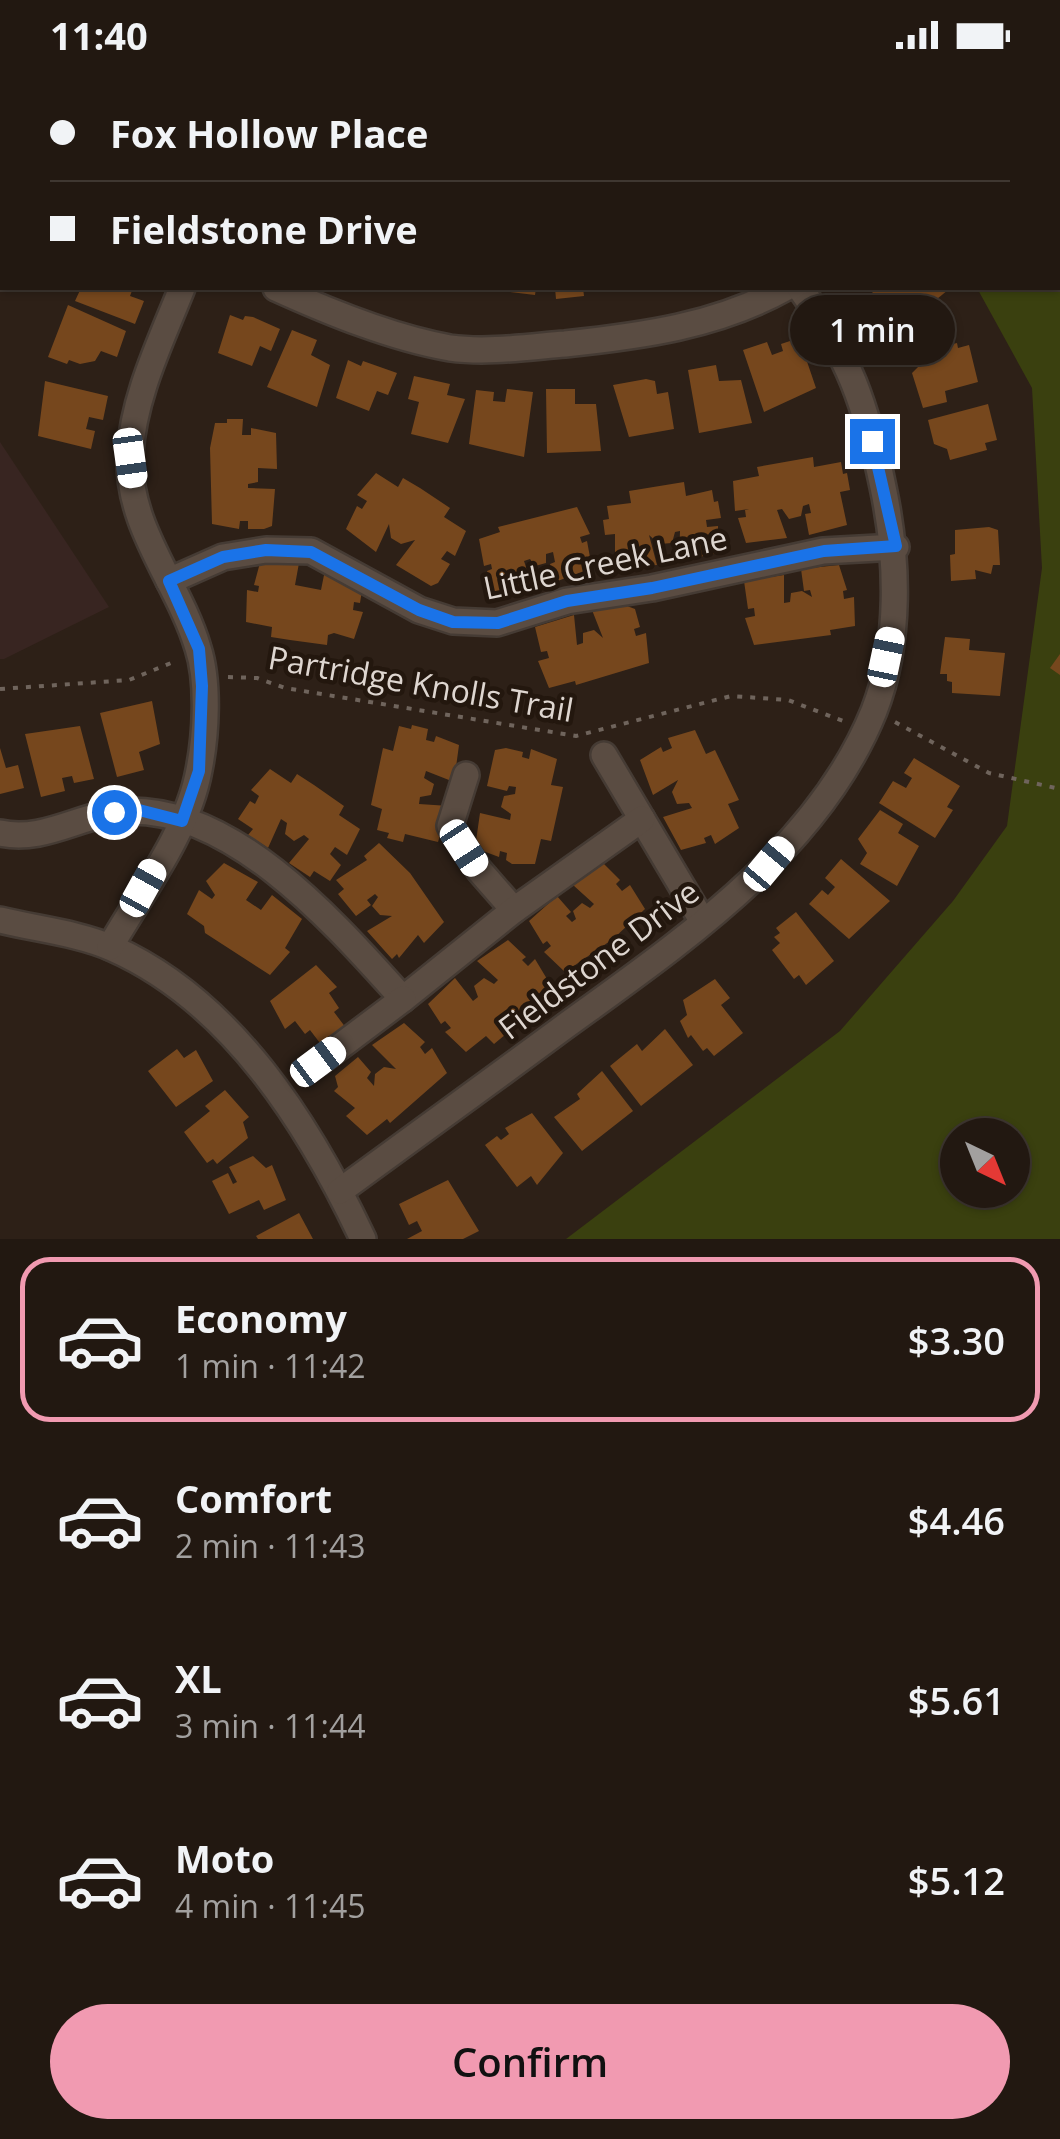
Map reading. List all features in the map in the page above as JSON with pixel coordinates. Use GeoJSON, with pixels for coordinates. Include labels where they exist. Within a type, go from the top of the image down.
{"type":"FeatureCollection","features":[{"type":"Feature","properties":{"kind":"street"},"geometry":{"type":"LineString","coordinates":[[110,947],[182,821],[199,771],[199,652],[140,525],[130,458],[137,404],[181,290]]}},
{"type":"Feature","properties":{"kind":"street"},"geometry":{"type":"LineString","coordinates":[[281,290],[374,326],[451,348],[521,348],[623,340],[752,306],[781,290]]}},
{"type":"Feature","properties":{"kind":"street","name":"Fieldstone Drive"},"geometry":{"type":"LineString","coordinates":[[340,1191],[703,922],[769,864],[832,789],[864,729],[874,709],[891,630],[896,546],[863,404],[838,342],[801,290]]}},
{"type":"Feature","properties":{"kind":"street","name":"Little Creek Lane"},"geometry":{"type":"LineString","coordinates":[[169,581],[223,557],[266,550],[311,552],[419,610],[453,622],[498,623],[567,601],[652,588],[824,551],[896,546]]}},
{"type":"Feature","properties":{"kind":"street"},"geometry":{"type":"LineString","coordinates":[[604,756],[703,922]]}},
{"type":"Feature","properties":{"kind":"street"},"geometry":{"type":"LineString","coordinates":[[466,775],[450,826],[479,870],[514,910]]}},
{"type":"Feature","properties":{"kind":"street"},"geometry":{"type":"LineString","coordinates":[[0,834],[22,838],[114,812],[139,810],[182,821],[244,849],[293,885],[403,999]]}},
{"type":"Feature","properties":{"kind":"street"},"geometry":{"type":"LineString","coordinates":[[318,1062],[514,910],[642,819]]}},
{"type":"Feature","properties":{"kind":"street"},"geometry":{"type":"LineString","coordinates":[[0,920],[110,947],[176,986],[231,1034],[262,1071],[340,1191],[364,1239]]}},
{"type":"Feature","properties":{"kind":"path"},"geometry":{"type":"LineString","coordinates":[[0,689],[130,680],[199,652]]}},
{"type":"Feature","properties":{"kind":"path","name":"Partridge Knolls Trail"},"geometry":{"type":"LineString","coordinates":[[202,686],[233,675],[257,678],[285,688],[576,736],[731,696],[788,700],[864,729],[894,722],[989,773],[1060,789]]}},
{"type":"Feature","properties":{"kind":"shaded area"},"geometry":{"type":"Polygon","coordinates":[[[0,442],[109,607],[4,659],[0,659],[0,442]]]}},
{"type":"Feature","properties":{"kind":"green space"},"geometry":{"type":"Polygon","coordinates":[[[978,290],[1060,290],[1060,1239],[566,1239],[840,1031],[953,901],[1007,826],[1042,568],[1032,388],[978,290]]]}},
{"type":"Feature","properties":{"kind":"building"},"geometry":{"type":"Polygon","coordinates":[[[80,290],[132,290],[130,296],[144,301],[135,324],[75,301],[80,290]]]}},
{"type":"Feature","properties":{"kind":"building"},"geometry":{"type":"Polygon","coordinates":[[[510,290],[536,290],[535,295],[510,290]]]}},
{"type":"Feature","properties":{"kind":"building"},"geometry":{"type":"Polygon","coordinates":[[[555,290],[583,290],[584,296],[556,299],[555,290]]]}},
{"type":"Feature","properties":{"kind":"building"},"geometry":{"type":"Polygon","coordinates":[[[870,290],[948,290],[905,325],[870,290]]]}},
{"type":"Feature","properties":{"kind":"building"},"geometry":{"type":"Polygon","coordinates":[[[68,305],[126,331],[117,357],[101,351],[95,361],[80,364],[69,360],[67,364],[48,357],[68,305]]]}},
{"type":"Feature","properties":{"kind":"building"},"geometry":{"type":"Polygon","coordinates":[[[230,315],[243,320],[245,316],[253,317],[280,329],[271,351],[260,346],[252,366],[218,353],[230,315]]]}},
{"type":"Feature","properties":{"kind":"building"},"geometry":{"type":"Polygon","coordinates":[[[292,330],[317,340],[311,355],[330,365],[317,407],[267,387],[292,330]]]}},
{"type":"Feature","properties":{"kind":"building"},"geometry":{"type":"Polygon","coordinates":[[[799,338],[816,388],[764,412],[743,350],[767,342],[772,355],[783,351],[781,344],[799,338]]]}},
{"type":"Feature","properties":{"kind":"building"},"geometry":{"type":"Polygon","coordinates":[[[957,343],[958,348],[969,345],[978,382],[945,391],[947,402],[923,408],[912,373],[922,363],[919,352],[957,343]]]}},
{"type":"Feature","properties":{"kind":"building"},"geometry":{"type":"Polygon","coordinates":[[[348,360],[397,373],[388,395],[377,391],[369,411],[336,398],[348,360]]]}},
{"type":"Feature","properties":{"kind":"building"},"geometry":{"type":"Polygon","coordinates":[[[716,365],[719,381],[741,380],[752,423],[699,433],[688,370],[716,365]]]}},
{"type":"Feature","properties":{"kind":"building"},"geometry":{"type":"Polygon","coordinates":[[[414,376],[450,384],[447,395],[465,399],[448,443],[411,434],[419,402],[408,399],[414,376]]]}},
{"type":"Feature","properties":{"kind":"building"},"geometry":{"type":"Polygon","coordinates":[[[45,381],[108,396],[103,420],[89,417],[86,429],[95,431],[91,449],[38,436],[45,381]]]}},
{"type":"Feature","properties":{"kind":"building"},"geometry":{"type":"Polygon","coordinates":[[[655,381],[657,394],[668,392],[674,429],[629,437],[613,385],[655,381]]]}},
{"type":"Feature","properties":{"kind":"building"},"geometry":{"type":"Polygon","coordinates":[[[507,389],[533,392],[524,457],[469,444],[476,390],[494,392],[493,401],[505,402],[507,389]]]}},
{"type":"Feature","properties":{"kind":"building"},"geometry":{"type":"Polygon","coordinates":[[[546,389],[575,389],[575,404],[596,404],[601,451],[547,453],[546,389]]]}},
{"type":"Feature","properties":{"kind":"building"},"geometry":{"type":"Polygon","coordinates":[[[988,404],[997,440],[985,443],[987,450],[950,460],[947,449],[934,444],[928,420],[988,404]]]}},
{"type":"Feature","properties":{"kind":"building"},"geometry":{"type":"Polygon","coordinates":[[[227,419],[243,419],[242,435],[251,435],[251,428],[276,433],[277,469],[258,468],[258,482],[248,484],[248,488],[275,489],[272,526],[248,529],[248,521],[240,521],[239,529],[212,524],[210,448],[215,423],[227,423],[227,419]]]}},
{"type":"Feature","properties":{"kind":"building"},"geometry":{"type":"Polygon","coordinates":[[[813,457],[814,467],[841,462],[843,474],[847,473],[850,490],[840,492],[847,525],[809,535],[805,514],[811,513],[809,504],[803,506],[801,516],[789,519],[782,509],[777,510],[787,538],[746,543],[738,518],[746,517],[745,510],[749,509],[735,511],[733,481],[759,476],[757,467],[813,457]]]}},
{"type":"Feature","properties":{"kind":"building"},"geometry":{"type":"Polygon","coordinates":[[[376,473],[398,487],[403,478],[420,488],[450,508],[444,517],[466,531],[455,556],[447,551],[441,559],[450,564],[438,583],[431,586],[396,565],[415,540],[401,544],[391,538],[389,524],[376,552],[346,529],[357,506],[362,509],[367,501],[357,495],[376,473]]]}},
{"type":"Feature","properties":{"kind":"building"},"geometry":{"type":"Polygon","coordinates":[[[684,482],[686,496],[712,490],[714,502],[718,501],[721,518],[706,520],[707,527],[718,526],[718,553],[679,561],[680,531],[675,532],[672,543],[659,544],[649,535],[657,565],[615,568],[615,534],[605,535],[603,520],[609,519],[607,506],[631,503],[629,491],[684,482]]]}},
{"type":"Feature","properties":{"kind":"building"},"geometry":{"type":"Polygon","coordinates":[[[577,507],[590,534],[580,537],[582,543],[587,541],[592,568],[555,582],[550,564],[555,562],[553,552],[546,554],[546,563],[535,566],[530,559],[524,561],[527,570],[532,569],[538,589],[512,596],[493,591],[487,571],[492,569],[491,564],[484,566],[479,539],[500,532],[498,527],[577,507]]]}},
{"type":"Feature","properties":{"kind":"building"},"geometry":{"type":"Polygon","coordinates":[[[955,530],[998,530],[1000,565],[993,565],[991,574],[975,570],[976,579],[951,581],[950,555],[955,554],[955,530]]]}},
{"type":"Feature","properties":{"kind":"building"},"geometry":{"type":"Polygon","coordinates":[[[261,559],[299,563],[295,585],[321,590],[325,570],[363,584],[360,603],[354,602],[353,610],[363,612],[354,639],[334,633],[328,635],[327,645],[290,640],[271,637],[272,627],[246,622],[247,590],[258,592],[259,586],[254,585],[261,559]]]}},
{"type":"Feature","properties":{"kind":"building"},"geometry":{"type":"Polygon","coordinates":[[[839,565],[847,590],[843,591],[844,599],[854,597],[855,626],[830,630],[831,635],[754,645],[745,618],[755,616],[754,608],[748,609],[744,581],[784,575],[784,603],[790,602],[791,593],[802,591],[812,597],[810,590],[804,591],[801,569],[839,565]]]}},
{"type":"Feature","properties":{"kind":"building"},"geometry":{"type":"Polygon","coordinates":[[[619,603],[635,609],[640,627],[634,629],[636,636],[646,633],[649,663],[576,685],[575,681],[549,688],[538,661],[549,658],[547,651],[541,652],[535,627],[574,615],[577,645],[583,643],[583,633],[594,630],[603,638],[592,610],[619,603]]]}},
{"type":"Feature","properties":{"kind":"building"},"geometry":{"type":"Polygon","coordinates":[[[945,637],[970,639],[969,650],[1005,653],[1000,696],[952,693],[947,674],[940,674],[945,637]]]}},
{"type":"Feature","properties":{"kind":"building"},"geometry":{"type":"Polygon","coordinates":[[[1060,654],[1060,675],[1050,668],[1060,654]]]}},
{"type":"Feature","properties":{"kind":"building"},"geometry":{"type":"Polygon","coordinates":[[[152,701],[160,744],[139,752],[144,770],[117,777],[100,713],[152,701]]]}},
{"type":"Feature","properties":{"kind":"building"},"geometry":{"type":"Polygon","coordinates":[[[412,725],[428,729],[426,740],[434,742],[436,736],[459,745],[454,782],[426,771],[424,778],[434,784],[431,795],[420,797],[419,804],[449,806],[438,842],[405,834],[403,842],[387,838],[389,833],[377,830],[382,809],[371,805],[383,748],[393,751],[399,726],[411,729],[412,725]]]}},
{"type":"Feature","properties":{"kind":"building"},"geometry":{"type":"Polygon","coordinates":[[[80,726],[94,779],[74,783],[72,776],[62,778],[65,791],[41,797],[25,734],[80,726]]]}},
{"type":"Feature","properties":{"kind":"building"},"geometry":{"type":"Polygon","coordinates":[[[695,730],[706,754],[715,750],[739,800],[728,804],[739,828],[715,844],[711,835],[704,838],[706,843],[681,850],[663,817],[692,808],[689,803],[677,804],[672,792],[678,780],[653,795],[640,760],[661,747],[663,752],[672,748],[668,738],[695,730]]]}},
{"type":"Feature","properties":{"kind":"building"},"geometry":{"type":"Polygon","coordinates":[[[0,748],[6,768],[18,765],[24,788],[0,794],[0,748]]]}},
{"type":"Feature","properties":{"kind":"building"},"geometry":{"type":"Polygon","coordinates":[[[531,749],[557,759],[551,785],[563,787],[551,841],[541,839],[535,864],[512,864],[506,860],[507,853],[500,851],[499,857],[475,848],[480,813],[510,820],[511,814],[501,807],[504,796],[515,794],[516,787],[509,786],[507,791],[487,786],[495,750],[523,752],[522,757],[529,759],[531,749]]]}},
{"type":"Feature","properties":{"kind":"building"},"geometry":{"type":"Polygon","coordinates":[[[914,758],[960,786],[947,807],[953,810],[935,838],[879,803],[893,781],[906,788],[912,778],[904,773],[914,758]]]}},
{"type":"Feature","properties":{"kind":"building"},"geometry":{"type":"Polygon","coordinates":[[[270,769],[291,783],[297,774],[314,785],[344,806],[339,815],[360,829],[347,855],[335,847],[330,854],[341,865],[330,881],[314,871],[310,877],[289,863],[309,839],[304,835],[294,841],[285,834],[287,823],[281,819],[268,848],[248,835],[253,829],[238,819],[250,801],[255,804],[259,796],[251,790],[270,769]]]}},
{"type":"Feature","properties":{"kind":"building"},"geometry":{"type":"Polygon","coordinates":[[[880,810],[903,824],[898,833],[919,846],[897,886],[860,864],[867,853],[858,839],[880,810]]]}},
{"type":"Feature","properties":{"kind":"building"},"geometry":{"type":"Polygon","coordinates":[[[379,843],[410,873],[444,922],[424,943],[418,935],[399,958],[397,954],[392,959],[367,931],[392,916],[380,915],[372,906],[378,897],[375,894],[367,900],[371,905],[356,916],[338,894],[344,889],[336,880],[367,860],[364,856],[379,843]]]}},
{"type":"Feature","properties":{"kind":"building"},"geometry":{"type":"Polygon","coordinates":[[[841,859],[890,901],[849,939],[809,904],[822,890],[828,895],[835,887],[825,878],[841,859]]]}},
{"type":"Feature","properties":{"kind":"building"},"geometry":{"type":"Polygon","coordinates":[[[224,863],[258,882],[246,900],[261,910],[272,895],[302,919],[285,948],[290,952],[270,975],[205,933],[204,926],[187,914],[199,890],[212,899],[215,895],[206,881],[224,863]]]}},
{"type":"Feature","properties":{"kind":"building"},"geometry":{"type":"Polygon","coordinates":[[[603,863],[620,880],[616,884],[622,891],[630,885],[645,909],[613,939],[565,972],[544,952],[551,946],[547,941],[543,944],[529,921],[557,896],[571,912],[566,916],[572,922],[576,919],[573,911],[582,903],[590,908],[594,904],[573,885],[603,863]]]}},
{"type":"Feature","properties":{"kind":"building"},"geometry":{"type":"Polygon","coordinates":[[[796,912],[834,961],[806,985],[799,975],[794,979],[772,950],[780,943],[774,937],[780,933],[776,928],[796,912]]]}},
{"type":"Feature","properties":{"kind":"building"},"geometry":{"type":"Polygon","coordinates":[[[508,940],[526,957],[522,960],[528,966],[535,959],[550,984],[530,1001],[536,1009],[494,1044],[486,1036],[466,1052],[445,1032],[451,1028],[445,1021],[441,1024],[428,1004],[455,978],[473,1001],[478,997],[474,986],[484,978],[494,984],[498,980],[477,961],[508,940]]]}},
{"type":"Feature","properties":{"kind":"building"},"geometry":{"type":"Polygon","coordinates":[[[316,965],[337,987],[329,993],[339,1008],[334,1012],[346,1028],[323,1047],[310,1030],[305,1034],[295,1021],[285,1029],[270,1001],[316,965]]]}},
{"type":"Feature","properties":{"kind":"building"},"geometry":{"type":"Polygon","coordinates":[[[715,979],[730,998],[721,1005],[743,1033],[714,1056],[707,1048],[703,1051],[691,1035],[688,1038],[680,1021],[687,1015],[683,1000],[715,979]]]}},
{"type":"Feature","properties":{"kind":"building"},"geometry":{"type":"Polygon","coordinates":[[[404,1023],[425,1042],[420,1047],[425,1054],[432,1048],[447,1073],[390,1123],[387,1119],[367,1135],[346,1116],[355,1108],[334,1091],[338,1087],[335,1076],[358,1057],[371,1072],[367,1078],[374,1086],[375,1074],[384,1067],[396,1069],[372,1045],[404,1023]]]}},
{"type":"Feature","properties":{"kind":"building"},"geometry":{"type":"Polygon","coordinates":[[[665,1029],[693,1065],[641,1106],[610,1066],[637,1044],[642,1051],[665,1029]]]}},
{"type":"Feature","properties":{"kind":"building"},"geometry":{"type":"Polygon","coordinates":[[[177,1049],[184,1058],[196,1050],[213,1081],[176,1107],[148,1071],[177,1049]]]}},
{"type":"Feature","properties":{"kind":"building"},"geometry":{"type":"Polygon","coordinates":[[[602,1071],[633,1111],[582,1151],[554,1117],[580,1099],[577,1094],[602,1071]]]}},
{"type":"Feature","properties":{"kind":"building"},"geometry":{"type":"Polygon","coordinates":[[[225,1090],[249,1117],[243,1122],[248,1138],[217,1164],[213,1159],[207,1163],[184,1132],[210,1111],[205,1106],[225,1090]]]}},
{"type":"Feature","properties":{"kind":"building"},"geometry":{"type":"Polygon","coordinates":[[[532,1113],[563,1153],[537,1185],[531,1176],[517,1187],[485,1145],[497,1136],[501,1140],[509,1134],[505,1128],[532,1113]]]}},
{"type":"Feature","properties":{"kind":"building"},"geometry":{"type":"Polygon","coordinates":[[[253,1156],[266,1168],[272,1165],[286,1200],[264,1210],[259,1200],[229,1214],[212,1181],[228,1173],[233,1184],[237,1182],[229,1167],[253,1156]]]}},
{"type":"Feature","properties":{"kind":"building"},"geometry":{"type":"Polygon","coordinates":[[[448,1180],[479,1231],[463,1239],[407,1239],[422,1231],[417,1221],[409,1225],[399,1204],[448,1180]]]}},
{"type":"Feature","properties":{"kind":"building"},"geometry":{"type":"Polygon","coordinates":[[[299,1213],[313,1239],[256,1236],[299,1213]]]}},
{"type":"Feature","properties":{"kind":"route"},"geometry":{"type":"LineString","coordinates":[[114,812],[139,810],[182,821],[199,771],[203,728],[199,652],[169,581],[223,557],[266,550],[311,552],[419,610],[453,622],[498,623],[567,601],[652,588],[824,551],[896,546],[872,441]]}}]}
